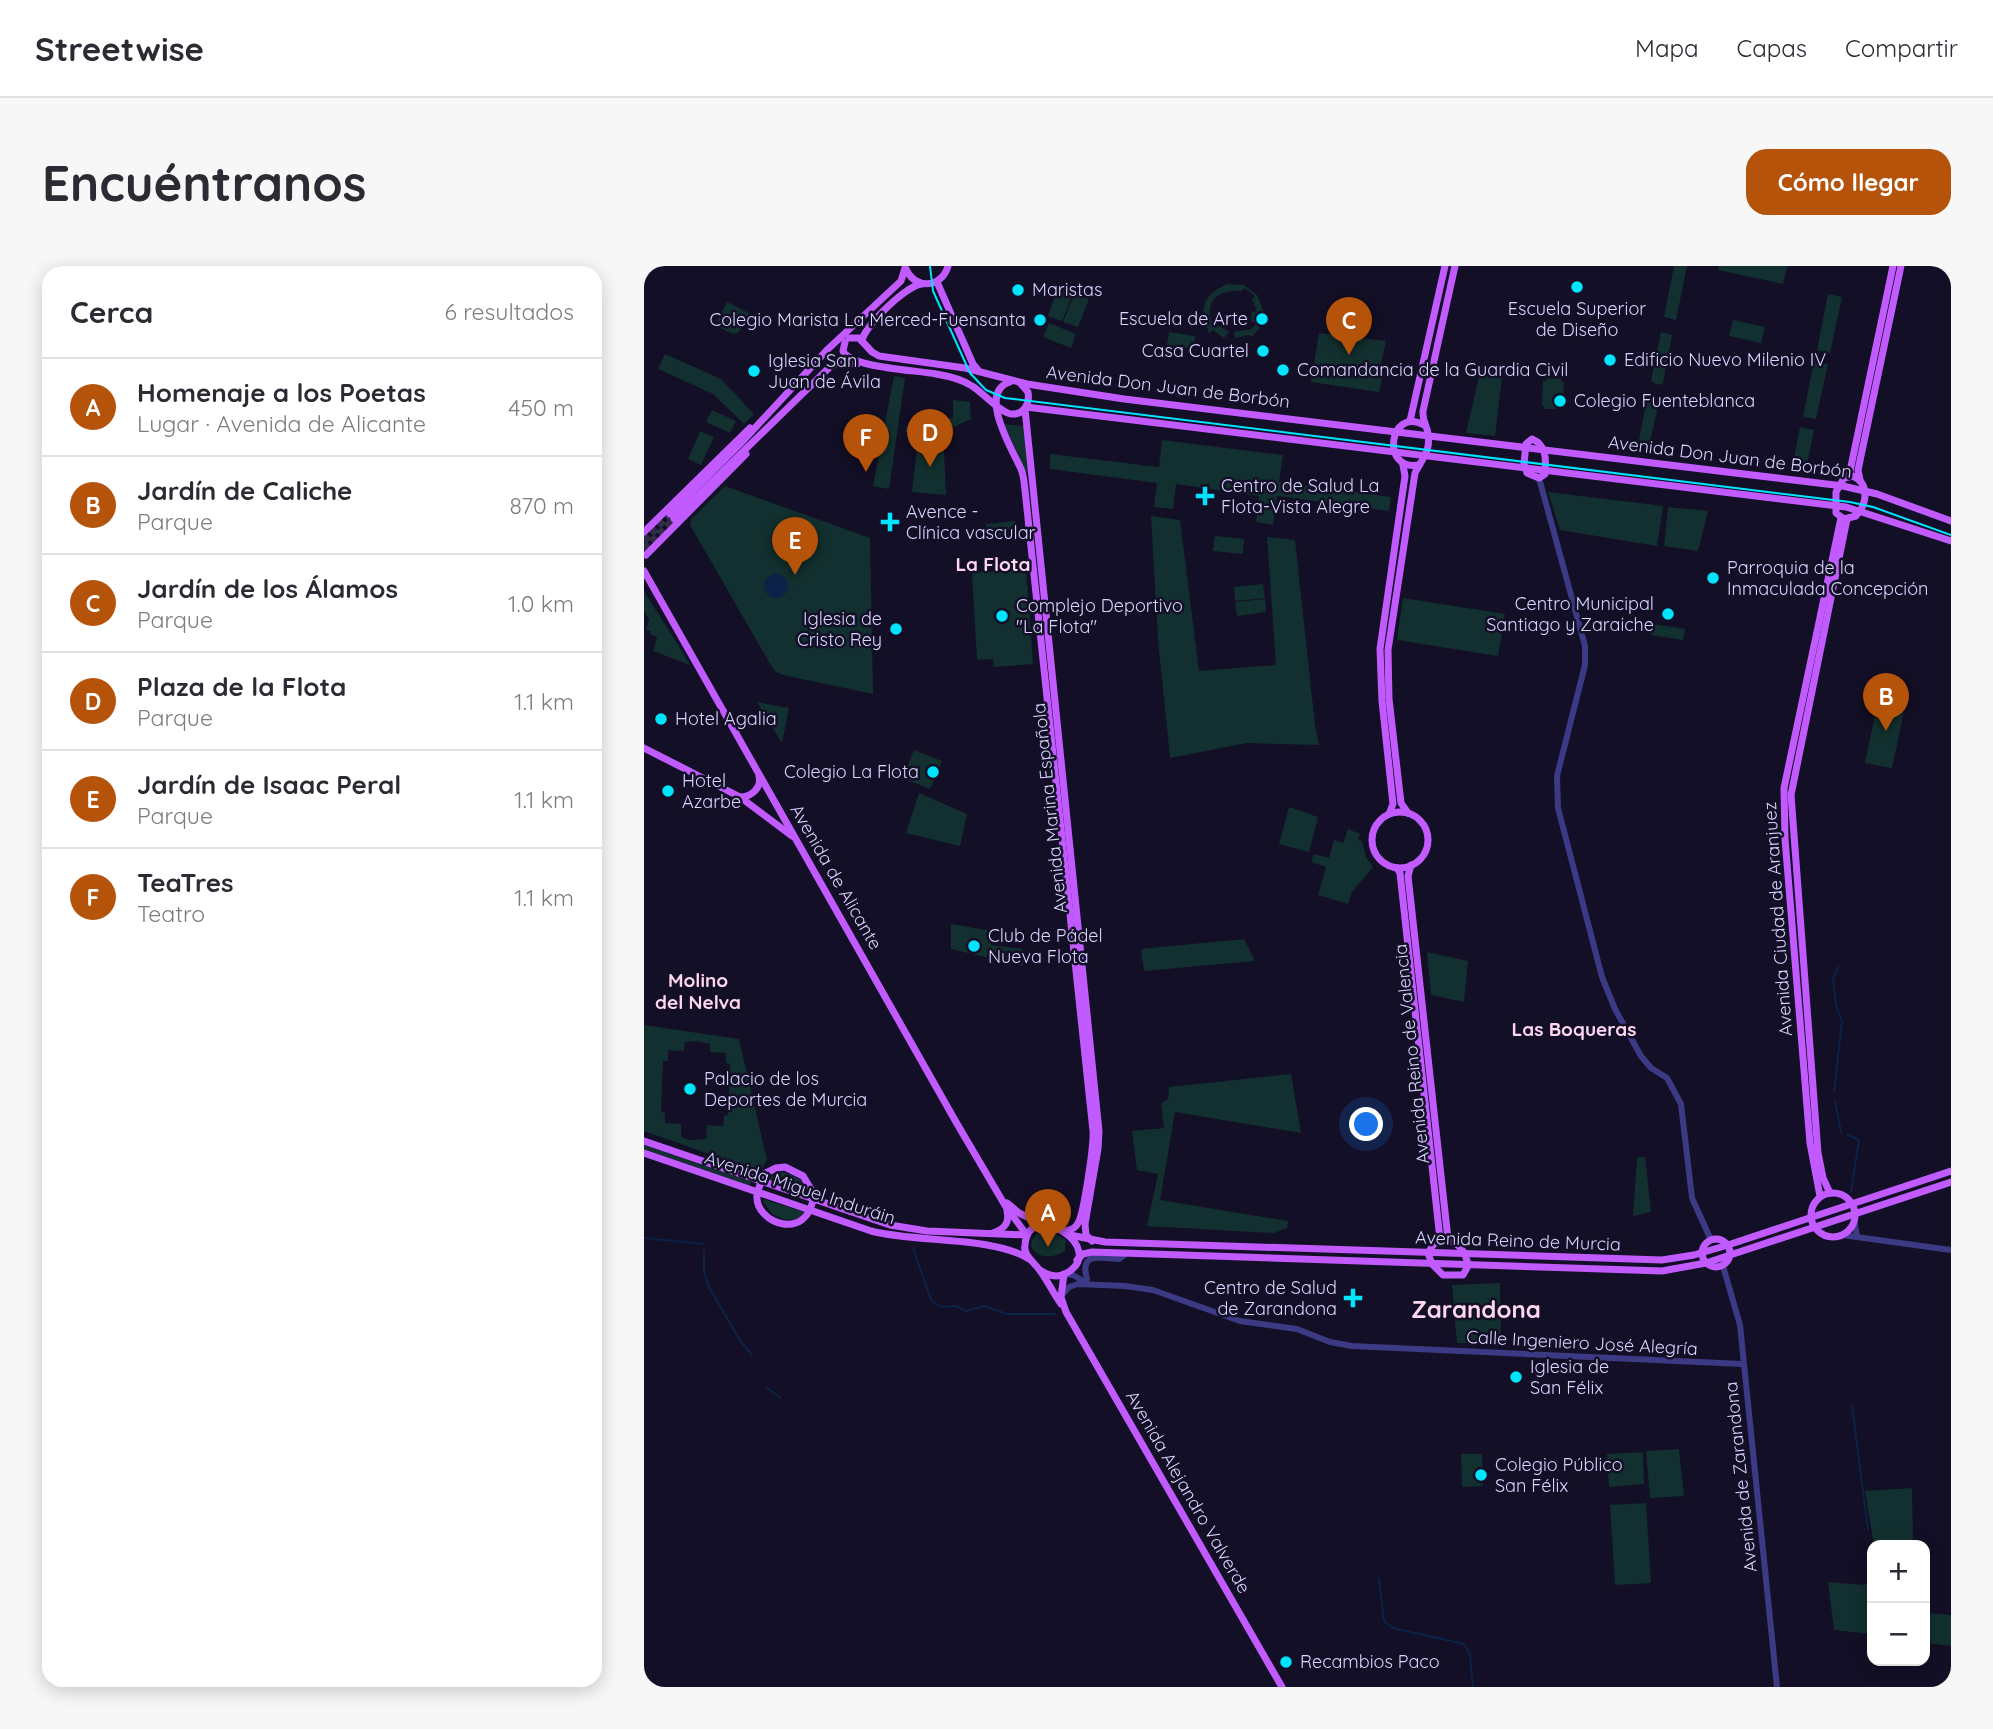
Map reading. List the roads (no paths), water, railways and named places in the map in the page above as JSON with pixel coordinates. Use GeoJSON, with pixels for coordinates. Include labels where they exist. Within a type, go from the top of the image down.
{"type":"FeatureCollection","features":[{"type":"Feature","properties":{"kind":"main road"},"geometry":{"type":"LineString","coordinates":[[645,559],[827,369],[838,359],[863,355],[867,329],[903,293],[913,286],[937,282],[948,266]]}},
{"type":"Feature","properties":{"kind":"main road"},"geometry":{"type":"LineString","coordinates":[[1410,421],[1445,266]]}},
{"type":"Feature","properties":{"kind":"main road"},"geometry":{"type":"LineString","coordinates":[[1424,425],[1410,421],[1396,431],[1395,452],[1406,472],[1400,510],[1399,549],[1395,579],[1396,586],[1389,640],[1389,688],[1401,803],[1408,813],[1422,822],[1428,837],[1425,853],[1411,865],[1397,868],[1380,859],[1372,843],[1376,825],[1389,814],[1393,804],[1382,701],[1380,649],[1399,549],[1414,477],[1427,456],[1429,435],[1424,425],[1423,411],[1455,266]]}},
{"type":"Feature","properties":{"kind":"main road"},"geometry":{"type":"LineString","coordinates":[[1849,476],[1893,266]]}},
{"type":"Feature","properties":{"kind":"main road"},"geometry":{"type":"LineString","coordinates":[[1860,480],[1849,476],[1838,486],[1836,513],[1844,519],[1856,516],[1861,510],[1865,491],[1858,470],[1901,266]]}},
{"type":"Feature","properties":{"kind":"main road"},"geometry":{"type":"LineString","coordinates":[[905,267],[912,279],[922,284]]}},
{"type":"Feature","properties":{"kind":"main road"},"geometry":{"type":"LineString","coordinates":[[812,369],[847,340],[902,279],[905,267]]}},
{"type":"Feature","properties":{"kind":"main road"},"geometry":{"type":"LineString","coordinates":[[937,282],[973,364],[986,374]]}},
{"type":"Feature","properties":{"kind":"main road"},"geometry":{"type":"LineString","coordinates":[[789,407],[672,517],[854,323],[877,304]]}},
{"type":"Feature","properties":{"kind":"main road"},"geometry":{"type":"LineString","coordinates":[[863,342],[855,337],[847,340],[843,351],[849,358],[875,365],[956,379],[970,384],[1002,411],[1010,414],[1019,413],[1026,408],[1029,401],[1028,392],[1017,382],[1008,382],[999,388],[996,395],[998,405]]}},
{"type":"Feature","properties":{"kind":"main road","name":"Avenida Don Juan de Borbón"},"geometry":{"type":"LineString","coordinates":[[863,342],[879,356],[965,368],[1017,382],[1124,399],[1525,447],[1532,439],[1543,449],[1838,486],[1865,491],[1951,521]]}},
{"type":"Feature","properties":{"kind":"main road"},"geometry":{"type":"LineString","coordinates":[[827,369],[839,363],[875,365]]}},
{"type":"Feature","properties":{"kind":"main road"},"geometry":{"type":"LineString","coordinates":[[644,532],[782,399]]}},
{"type":"Feature","properties":{"kind":"main road","name":"Avenida Marina Española"},"geometry":{"type":"LineString","coordinates":[[998,405],[999,419],[1024,477],[1093,1136],[1080,1217],[1067,1233]]}},
{"type":"Feature","properties":{"kind":"main road","name":"Avenida Don Juan de Borbón"},"geometry":{"type":"LineString","coordinates":[[1026,408],[1835,506],[1861,510],[1951,541]]}},
{"type":"Feature","properties":{"kind":"main road","name":"Avenida Marina Española"},"geometry":{"type":"LineString","coordinates":[[1026,408],[1099,1131],[1085,1224],[1086,1235],[1093,1241]]}},
{"type":"Feature","properties":{"kind":"main road"},"geometry":{"type":"LineString","coordinates":[[1524,468],[1525,447]]}},
{"type":"Feature","properties":{"kind":"main road"},"geometry":{"type":"LineString","coordinates":[[1539,478],[1545,471],[1543,449]]}},
{"type":"Feature","properties":{"kind":"main road"},"geometry":{"type":"LineString","coordinates":[[1403,465],[1419,465]]}},
{"type":"Feature","properties":{"kind":"main road","name":"Avenida Don Juan de Borbón"},"geometry":{"type":"LineString","coordinates":[[1524,468],[1530,475],[1539,478]]}},
{"type":"Feature","properties":{"kind":"main road","name":"Avenida Ciudad de Aranjuez"},"geometry":{"type":"LineString","coordinates":[[1830,1193],[1823,1178],[1818,1153],[1791,795],[1844,519]]}},
{"type":"Feature","properties":{"kind":"main road","name":"Avenida Ciudad de Aranjuez"},"geometry":{"type":"LineString","coordinates":[[1820,1196],[1810,1143],[1785,839],[1784,788],[1844,519]]}},
{"type":"Feature","properties":{"kind":"main road"},"geometry":{"type":"LineString","coordinates":[[644,546],[645,559]]}},
{"type":"Feature","properties":{"kind":"main road","name":"Avenida de Alicante"},"geometry":{"type":"LineString","coordinates":[[644,571],[1006,1207],[1027,1235]]}},
{"type":"Feature","properties":{"kind":"main road"},"geometry":{"type":"LineString","coordinates":[[644,748],[740,797],[777,823],[799,844]]}},
{"type":"Feature","properties":{"kind":"main road"},"geometry":{"type":"LineString","coordinates":[[757,790],[759,775]]}},
{"type":"Feature","properties":{"kind":"main road"},"geometry":{"type":"LineString","coordinates":[[740,797],[766,787]]}},
{"type":"Feature","properties":{"kind":"main road"},"geometry":{"type":"LineString","coordinates":[[1389,814],[1408,813]]}},
{"type":"Feature","properties":{"kind":"main road","name":"Avenida Reino de Valencia"},"geometry":{"type":"LineString","coordinates":[[1411,865],[1408,878],[1444,1239]]}},
{"type":"Feature","properties":{"kind":"main road","name":"Avenida Reino de Valencia"},"geometry":{"type":"LineString","coordinates":[[1397,868],[1400,873],[1444,1239]]}},
{"type":"Feature","properties":{"kind":"main road","name":"Avenida Miguel Induráin"},"geometry":{"type":"LineString","coordinates":[[644,1142],[898,1227],[927,1231],[1027,1235]]}},
{"type":"Feature","properties":{"kind":"main road","name":"Avenida Miguel Induráin"},"geometry":{"type":"LineString","coordinates":[[644,1153],[882,1234],[919,1240],[987,1245],[1029,1258]]}},
{"type":"Feature","properties":{"kind":"main road"},"geometry":{"type":"LineString","coordinates":[[789,1168],[803,1176],[810,1183],[814,1194],[809,1210],[798,1223],[779,1223],[763,1212],[758,1201],[761,1182],[766,1173],[773,1169],[789,1168]]}},
{"type":"Feature","properties":{"kind":"main road","name":"Avenida Reino de Murcia"},"geometry":{"type":"LineString","coordinates":[[1067,1233],[1093,1241],[1640,1261],[1671,1259],[1728,1245],[1951,1171]]}},
{"type":"Feature","properties":{"kind":"main road","name":"Avenida Reino de Murcia"},"geometry":{"type":"LineString","coordinates":[[1077,1260],[1087,1253],[1127,1253],[1468,1266],[1672,1270],[1706,1263],[1855,1217],[1951,1182]]}},
{"type":"Feature","properties":{"kind":"main road"},"geometry":{"type":"LineString","coordinates":[[1830,1193],[1843,1195],[1852,1204],[1855,1217],[1852,1226],[1836,1237],[1824,1235],[1814,1228],[1811,1217],[1811,1209],[1820,1196],[1830,1193]]}},
{"type":"Feature","properties":{"kind":"main road","name":"Avenida de Alicante"},"geometry":{"type":"LineString","coordinates":[[1002,1198],[1019,1213],[1045,1226]]}},
{"type":"Feature","properties":{"kind":"main road"},"geometry":{"type":"LineString","coordinates":[[990,1234],[1002,1229],[1006,1224],[1006,1207]]}},
{"type":"Feature","properties":{"kind":"main road"},"geometry":{"type":"LineString","coordinates":[[1045,1226],[1067,1233],[1077,1247],[1077,1260],[1065,1274],[1061,1297],[1066,1312],[1025,1248],[1027,1235],[1036,1227],[1045,1226]]}},
{"type":"Feature","properties":{"kind":"main road"},"geometry":{"type":"LineString","coordinates":[[1432,1264],[1428,1253],[1433,1245],[1444,1239],[1460,1247],[1468,1266]]}},
{"type":"Feature","properties":{"kind":"main road"},"geometry":{"type":"LineString","coordinates":[[1711,1240],[1724,1241],[1728,1245],[1731,1255],[1723,1266],[1714,1268],[1706,1263],[1702,1253],[1704,1244],[1711,1240]]}},
{"type":"Feature","properties":{"kind":"main road"},"geometry":{"type":"LineString","coordinates":[[1040,1270],[1050,1275],[1065,1274]]}},
{"type":"Feature","properties":{"kind":"main road","name":"Avenida Alejandro Valverde"},"geometry":{"type":"LineString","coordinates":[[1066,1312],[1282,1687]]}},
{"type":"Feature","properties":{"kind":"street"},"geometry":{"type":"LineString","coordinates":[[1539,478],[1585,646],[1584,665],[1564,743],[1557,788],[1560,818],[1602,977],[1615,1009],[1641,1056],[1651,1068],[1667,1078],[1681,1104],[1692,1198],[1711,1240]]}},
{"type":"Feature","properties":{"kind":"street"},"geometry":{"type":"LineString","coordinates":[[1855,1217],[1857,1236]]}},
{"type":"Feature","properties":{"kind":"street"},"geometry":{"type":"LineString","coordinates":[[1842,1235],[1951,1250]]}},
{"type":"Feature","properties":{"kind":"street"},"geometry":{"type":"LineString","coordinates":[[1089,1283],[1085,1271],[1086,1262],[1095,1257],[1119,1259],[1127,1253]]}},
{"type":"Feature","properties":{"kind":"street"},"geometry":{"type":"LineString","coordinates":[[1077,1260],[1079,1270],[1089,1283]]}},
{"type":"Feature","properties":{"kind":"street","name":"Avenida de Zarandona"},"geometry":{"type":"LineString","coordinates":[[1723,1266],[1740,1325],[1777,1687]]}},
{"type":"Feature","properties":{"kind":"street"},"geometry":{"type":"LineString","coordinates":[[1065,1274],[1089,1283]]}},
{"type":"Feature","properties":{"kind":"street"},"geometry":{"type":"LineString","coordinates":[[1061,1297],[1072,1285],[1089,1283]]}},
{"type":"Feature","properties":{"kind":"street","name":"Calle Ingeniero José Alegría"},"geometry":{"type":"LineString","coordinates":[[1089,1283],[1153,1290],[1240,1321],[1297,1329],[1352,1346],[1742,1364]]}},
{"type":"Feature","properties":{"kind":"water"},"geometry":{"type":"Polygon","coordinates":[[[776,574],[787,581],[788,586],[781,597],[776,598],[765,591],[764,586],[771,575],[776,574]]]}},
{"type":"Feature","properties":{"kind":"waterway"},"geometry":{"type":"LineString","coordinates":[[1834,1091],[1842,1021],[1836,1006],[1833,979],[1838,966]]}},
{"type":"Feature","properties":{"kind":"waterway"},"geometry":{"type":"LineString","coordinates":[[1835,1101],[1841,1132]]}},
{"type":"Feature","properties":{"kind":"waterway"},"geometry":{"type":"LineString","coordinates":[[1848,1135],[1859,1140],[1851,1192]]}},
{"type":"Feature","properties":{"kind":"waterway"},"geometry":{"type":"LineString","coordinates":[[644,1238],[704,1244]]}},
{"type":"Feature","properties":{"kind":"waterway"},"geometry":{"type":"LineString","coordinates":[[913,1248],[931,1300],[941,1307],[956,1306],[966,1311],[984,1306],[1007,1314],[1055,1314]]}},
{"type":"Feature","properties":{"kind":"waterway"},"geometry":{"type":"LineString","coordinates":[[704,1250],[704,1272],[709,1287],[741,1342],[752,1355]]}},
{"type":"Feature","properties":{"kind":"waterway"},"geometry":{"type":"LineString","coordinates":[[767,1388],[781,1398]]}},
{"type":"Feature","properties":{"kind":"waterway"},"geometry":{"type":"LineString","coordinates":[[1852,1405],[1868,1530]]}},
{"type":"Feature","properties":{"kind":"waterway"},"geometry":{"type":"LineString","coordinates":[[1379,1579],[1384,1621],[1393,1628],[1464,1644],[1470,1654],[1473,1687]]}},
{"type":"Feature","properties":{"kind":"tunnel"},"geometry":{"type":"LineString","coordinates":[[644,541],[670,514]]}},
{"type":"Feature","properties":{"kind":"tunnel"},"geometry":{"type":"LineString","coordinates":[[644,549],[674,519]]}},
{"type":"Feature","properties":{"kind":"tram line"},"geometry":{"type":"LineString","coordinates":[[930,266],[933,291],[970,373],[986,390],[1005,398],[1850,502],[1873,507],[1951,535]]}},
{"type":"Feature","properties":{"kind":"place","name":"Escuela Superior de Diseño"},"geometry":{"type":"Point","coordinates":[1577,287]}},
{"type":"Feature","properties":{"kind":"place","name":"Maristas"},"geometry":{"type":"Point","coordinates":[1018,290]}},
{"type":"Feature","properties":{"kind":"place","name":"Escuela de Arte"},"geometry":{"type":"Point","coordinates":[1262,319]}},
{"type":"Feature","properties":{"kind":"place","name":"Colegio Marista La Merced-Fuensanta"},"geometry":{"type":"Point","coordinates":[1040,320]}},
{"type":"Feature","properties":{"kind":"place","name":"Casa Cuartel"},"geometry":{"type":"Point","coordinates":[1263,351]}},
{"type":"Feature","properties":{"kind":"place","name":"Jardín de los Álamos"},"geometry":{"type":"Point","coordinates":[1349,355]}},
{"type":"Feature","properties":{"kind":"place","name":"Edificio Nuevo Milenio IV"},"geometry":{"type":"Point","coordinates":[1610,360]}},
{"type":"Feature","properties":{"kind":"place","name":"Comandancia de la Guardia Civil"},"geometry":{"type":"Point","coordinates":[1283,370]}},
{"type":"Feature","properties":{"kind":"place","name":"Iglesia San Juan de Ávila"},"geometry":{"type":"Point","coordinates":[754,371]}},
{"type":"Feature","properties":{"kind":"place","name":"Colegio Fuenteblanca"},"geometry":{"type":"Point","coordinates":[1560,401]}},
{"type":"Feature","properties":{"kind":"place","name":"Plaza de la Flota"},"geometry":{"type":"Point","coordinates":[930,467]}},
{"type":"Feature","properties":{"kind":"place","name":"TeaTres"},"geometry":{"type":"Point","coordinates":[866,472]}},
{"type":"Feature","properties":{"kind":"place","name":"Centro de Salud La Flota-Vista Alegre"},"geometry":{"type":"Point","coordinates":[1205,496]}},
{"type":"Feature","properties":{"kind":"place","name":"Avence - Clínica vascular"},"geometry":{"type":"Point","coordinates":[890,522]}},
{"type":"Feature","properties":{"kind":"place","name":"Jardín de Isaac Peral"},"geometry":{"type":"Point","coordinates":[795,575]}},
{"type":"Feature","properties":{"kind":"place","name":"Parroquia de la Inmaculada Concepción"},"geometry":{"type":"Point","coordinates":[1713,578]}},
{"type":"Feature","properties":{"kind":"place","name":"Centro Municipal Santiago y Zaraiche"},"geometry":{"type":"Point","coordinates":[1668,614]}},
{"type":"Feature","properties":{"kind":"place","name":"Complejo Deportivo \"La Flota\""},"geometry":{"type":"Point","coordinates":[1002,616]}},
{"type":"Feature","properties":{"kind":"place","name":"Iglesia de Cristo Rey"},"geometry":{"type":"Point","coordinates":[896,629]}},
{"type":"Feature","properties":{"kind":"place","name":"Hotel Agalia"},"geometry":{"type":"Point","coordinates":[661,719]}},
{"type":"Feature","properties":{"kind":"place","name":"Jardín de Caliche"},"geometry":{"type":"Point","coordinates":[1886,731]}},
{"type":"Feature","properties":{"kind":"place","name":"Colegio La Flota"},"geometry":{"type":"Point","coordinates":[933,772]}},
{"type":"Feature","properties":{"kind":"place","name":"Hotel Azarbe"},"geometry":{"type":"Point","coordinates":[668,791]}},
{"type":"Feature","properties":{"kind":"place","name":"Club de Pádel Nueva Flota"},"geometry":{"type":"Point","coordinates":[974,946]}},
{"type":"Feature","properties":{"kind":"place","name":"Palacio de los Deportes de Murcia"},"geometry":{"type":"Point","coordinates":[690,1089]}},
{"type":"Feature","properties":{"kind":"place","name":"Homenaje a los Poetas"},"geometry":{"type":"Point","coordinates":[1048,1247]}},
{"type":"Feature","properties":{"kind":"place","name":"Centro de Salud de Zarandona"},"geometry":{"type":"Point","coordinates":[1353,1298]}},
{"type":"Feature","properties":{"kind":"place","name":"Iglesia de San Félix"},"geometry":{"type":"Point","coordinates":[1516,1377]}},
{"type":"Feature","properties":{"kind":"place","name":"Colegio Público San Félix"},"geometry":{"type":"Point","coordinates":[1481,1475]}},
{"type":"Feature","properties":{"kind":"place","name":"Recambios Paco"},"geometry":{"type":"Point","coordinates":[1286,1662]}},
{"type":"Feature","properties":{"kind":"district","name":"La Flota"},"geometry":{"type":"Point","coordinates":[993,564]}},
{"type":"Feature","properties":{"kind":"district","name":"Molino del Nelva"},"geometry":{"type":"Point","coordinates":[698,991]}},
{"type":"Feature","properties":{"kind":"district","name":"Las Boqueras"},"geometry":{"type":"Point","coordinates":[1574,1029]}},
{"type":"Feature","properties":{"kind":"district","name":"Zarandona"},"geometry":{"type":"Point","coordinates":[1476,1310]}}]}
